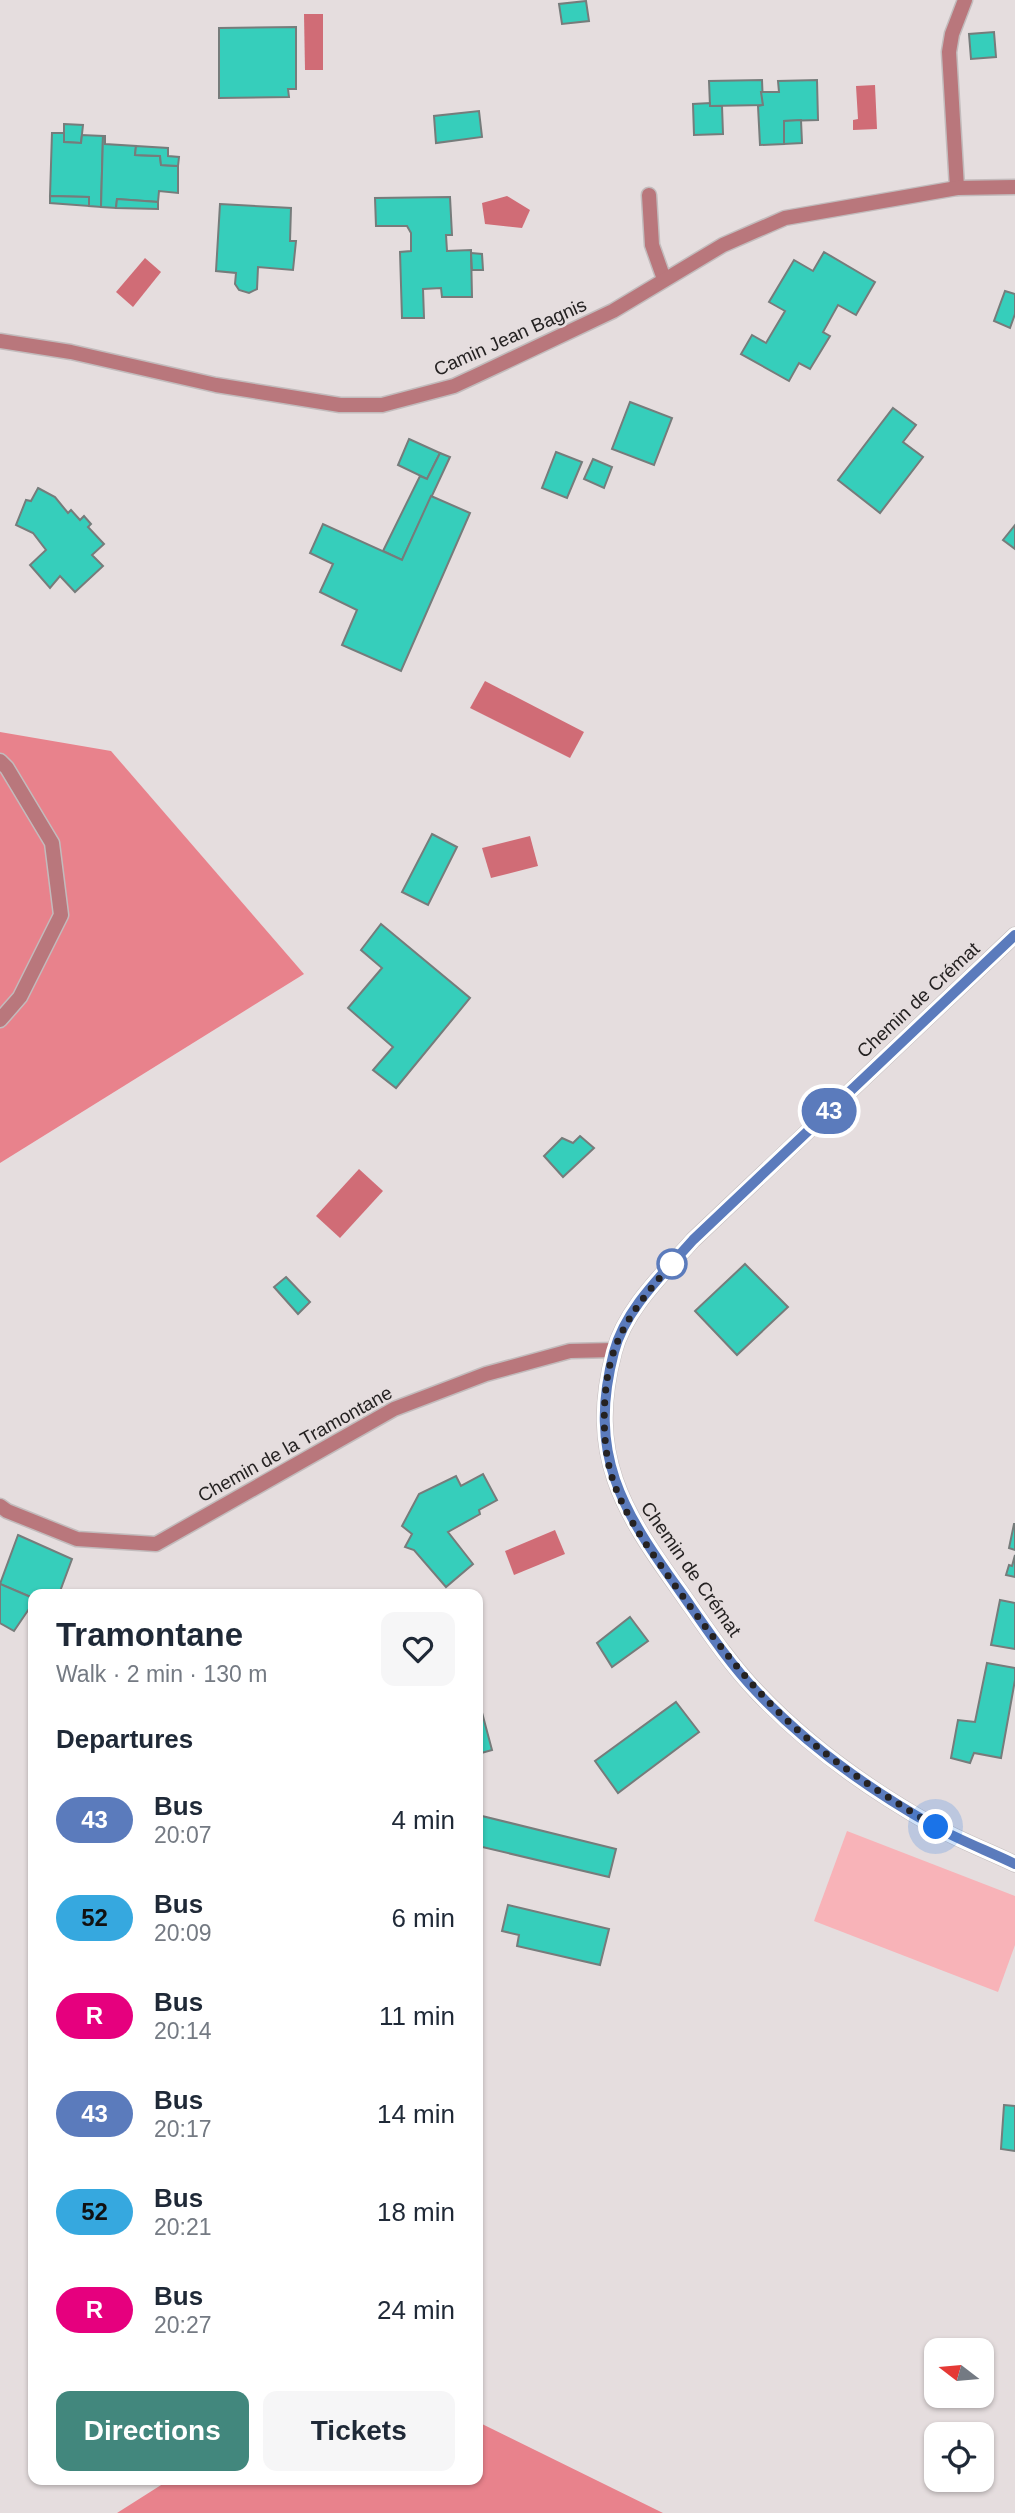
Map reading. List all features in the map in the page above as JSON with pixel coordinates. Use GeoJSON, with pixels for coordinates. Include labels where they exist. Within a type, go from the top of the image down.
{"type":"FeatureCollection","features":[{"type":"Feature","properties":{"kind":"street"},"geometry":{"type":"LineString","coordinates":[[957,188],[949,52],[952,34],[965,0]]}},
{"type":"Feature","properties":{"kind":"street","name":"Camin Jean Bagnis"},"geometry":{"type":"LineString","coordinates":[[0,341],[71,352],[216,386],[340,405],[382,405],[454,386],[613,311],[723,245],[785,218],[957,188],[1015,187]]}},
{"type":"Feature","properties":{"kind":"street"},"geometry":{"type":"LineString","coordinates":[[649,195],[652,245],[664,279]]}},
{"type":"Feature","properties":{"kind":"street"},"geometry":{"type":"LineString","coordinates":[[0,761],[8,768],[52,843],[61,915],[20,997],[0,1020]]}},
{"type":"Feature","properties":{"kind":"street","name":"Chemin de Crémat"},"geometry":{"type":"LineString","coordinates":[[1015,935],[693,1240],[648,1292],[629,1320],[614,1350],[607,1387],[605,1420],[611,1474],[642,1538],[705,1627],[756,1692],[811,1742],[884,1796],[936,1827],[1015,1864]]}},
{"type":"Feature","properties":{"kind":"street","name":"Chemin de la Tramontane"},"geometry":{"type":"LineString","coordinates":[[0,1506],[77,1539],[156,1544],[394,1409],[486,1374],[558,1354],[570,1351],[614,1350]]}},
{"type":"Feature","properties":{"kind":"shaded area"},"geometry":{"type":"Polygon","coordinates":[[[304,14],[323,14],[323,70],[305,70],[304,14]]]}},
{"type":"Feature","properties":{"kind":"shaded area"},"geometry":{"type":"Polygon","coordinates":[[[875,85],[877,129],[853,130],[853,120],[858,119],[856,86],[875,85]]]}},
{"type":"Feature","properties":{"kind":"shaded area"},"geometry":{"type":"Polygon","coordinates":[[[507,196],[530,210],[522,228],[485,224],[482,203],[507,196]]]}},
{"type":"Feature","properties":{"kind":"shaded area"},"geometry":{"type":"Polygon","coordinates":[[[145,258],[161,272],[133,307],[116,292],[145,258]]]}},
{"type":"Feature","properties":{"kind":"shaded area"},"geometry":{"type":"Polygon","coordinates":[[[485,681],[584,732],[570,758],[470,708],[485,681]]]}},
{"type":"Feature","properties":{"kind":"shaded area"},"geometry":{"type":"Polygon","coordinates":[[[0,732],[111,751],[304,974],[0,1163],[0,732]]]}},
{"type":"Feature","properties":{"kind":"shaded area"},"geometry":{"type":"Polygon","coordinates":[[[530,836],[538,866],[491,878],[482,848],[530,836]]]}},
{"type":"Feature","properties":{"kind":"shaded area"},"geometry":{"type":"Polygon","coordinates":[[[359,1169],[383,1191],[340,1238],[316,1216],[359,1169]]]}},
{"type":"Feature","properties":{"kind":"shaded area"},"geometry":{"type":"Polygon","coordinates":[[[555,1530],[565,1554],[514,1575],[505,1551],[555,1530]]]}},
{"type":"Feature","properties":{"kind":"shaded area"},"geometry":{"type":"Polygon","coordinates":[[[847,1831],[1015,1896],[1015,1945],[998,1992],[814,1921],[847,1831]]]}},
{"type":"Feature","properties":{"kind":"shaded area"},"geometry":{"type":"Polygon","coordinates":[[[483,2424],[663,2513],[117,2513],[161,2485],[483,2485],[483,2424]]]}},
{"type":"Feature","properties":{"kind":"building"},"geometry":{"type":"Polygon","coordinates":[[[586,1],[589,21],[562,24],[559,4],[586,1]]]}},
{"type":"Feature","properties":{"kind":"building"},"geometry":{"type":"Polygon","coordinates":[[[296,27],[296,89],[288,89],[289,97],[219,98],[219,28],[296,27]]]}},
{"type":"Feature","properties":{"kind":"building"},"geometry":{"type":"Polygon","coordinates":[[[994,32],[996,57],[971,59],[969,34],[994,32]]]}},
{"type":"Feature","properties":{"kind":"building"},"geometry":{"type":"Polygon","coordinates":[[[762,80],[763,105],[710,106],[709,81],[762,80]]]}},
{"type":"Feature","properties":{"kind":"building"},"geometry":{"type":"Polygon","coordinates":[[[817,80],[818,120],[784,121],[784,144],[760,145],[758,106],[763,105],[761,92],[779,92],[778,81],[817,80]]]}},
{"type":"Feature","properties":{"kind":"building"},"geometry":{"type":"Polygon","coordinates":[[[710,103],[710,106],[722,106],[723,134],[694,135],[693,104],[710,103]]]}},
{"type":"Feature","properties":{"kind":"building"},"geometry":{"type":"Polygon","coordinates":[[[479,111],[482,137],[436,143],[434,116],[479,111]]]}},
{"type":"Feature","properties":{"kind":"building"},"geometry":{"type":"Polygon","coordinates":[[[801,120],[802,143],[784,144],[784,121],[801,120]]]}},
{"type":"Feature","properties":{"kind":"building"},"geometry":{"type":"Polygon","coordinates":[[[64,124],[83,125],[81,143],[64,142],[64,124]]]}},
{"type":"Feature","properties":{"kind":"building"},"geometry":{"type":"Polygon","coordinates":[[[52,133],[64,133],[64,142],[81,143],[82,135],[103,136],[101,207],[89,206],[89,197],[50,196],[52,133]]]}},
{"type":"Feature","properties":{"kind":"building"},"geometry":{"type":"Polygon","coordinates":[[[103,136],[105,144],[136,146],[135,155],[160,156],[161,165],[178,166],[178,193],[159,191],[158,202],[117,199],[116,208],[101,207],[103,136]]]}},
{"type":"Feature","properties":{"kind":"building"},"geometry":{"type":"Polygon","coordinates":[[[136,146],[168,148],[168,156],[179,157],[178,166],[161,165],[160,156],[135,155],[136,146]]]}},
{"type":"Feature","properties":{"kind":"building"},"geometry":{"type":"Polygon","coordinates":[[[50,196],[89,197],[89,206],[50,203],[50,196]]]}},
{"type":"Feature","properties":{"kind":"building"},"geometry":{"type":"Polygon","coordinates":[[[450,197],[452,235],[446,235],[447,251],[471,250],[472,297],[442,297],[441,288],[423,289],[424,318],[402,318],[400,252],[411,251],[411,233],[407,226],[376,226],[375,198],[450,197]]]}},
{"type":"Feature","properties":{"kind":"building"},"geometry":{"type":"Polygon","coordinates":[[[117,199],[158,202],[158,209],[116,208],[117,199]]]}},
{"type":"Feature","properties":{"kind":"building"},"geometry":{"type":"Polygon","coordinates":[[[220,204],[291,208],[290,241],[296,241],[293,270],[258,267],[257,289],[249,293],[239,290],[235,284],[236,273],[216,271],[220,204]]]}},
{"type":"Feature","properties":{"kind":"building"},"geometry":{"type":"Polygon","coordinates":[[[824,252],[875,282],[856,315],[838,305],[823,332],[830,336],[810,369],[799,363],[789,381],[741,354],[752,335],[766,343],[785,311],[769,302],[794,260],[813,271],[824,252]]]}},
{"type":"Feature","properties":{"kind":"building"},"geometry":{"type":"Polygon","coordinates":[[[471,253],[482,254],[483,270],[472,270],[471,253]]]}},
{"type":"Feature","properties":{"kind":"building"},"geometry":{"type":"Polygon","coordinates":[[[1005,291],[1015,294],[1015,314],[1010,328],[994,321],[1005,291]]]}},
{"type":"Feature","properties":{"kind":"building"},"geometry":{"type":"Polygon","coordinates":[[[630,402],[672,418],[654,465],[612,449],[630,402]]]}},
{"type":"Feature","properties":{"kind":"building"},"geometry":{"type":"Polygon","coordinates":[[[893,408],[916,425],[903,442],[923,457],[880,513],[838,480],[893,408]]]}},
{"type":"Feature","properties":{"kind":"building"},"geometry":{"type":"Polygon","coordinates":[[[409,439],[440,453],[427,479],[398,465],[409,439]]]}},
{"type":"Feature","properties":{"kind":"building"},"geometry":{"type":"Polygon","coordinates":[[[556,452],[582,462],[567,498],[542,488],[556,452]]]}},
{"type":"Feature","properties":{"kind":"building"},"geometry":{"type":"Polygon","coordinates":[[[440,453],[450,457],[402,560],[383,551],[420,476],[427,479],[440,453]]]}},
{"type":"Feature","properties":{"kind":"building"},"geometry":{"type":"Polygon","coordinates":[[[593,459],[612,467],[604,488],[584,479],[593,459]]]}},
{"type":"Feature","properties":{"kind":"building"},"geometry":{"type":"Polygon","coordinates":[[[38,488],[55,497],[68,513],[71,510],[80,520],[84,516],[91,524],[88,527],[104,544],[92,555],[103,566],[75,592],[60,576],[50,588],[30,565],[46,550],[33,533],[16,525],[26,500],[31,501],[38,488]]]}},
{"type":"Feature","properties":{"kind":"building"},"geometry":{"type":"Polygon","coordinates":[[[431,496],[470,513],[401,671],[342,645],[357,610],[320,592],[333,564],[310,553],[323,524],[402,560],[431,496]]]}},
{"type":"Feature","properties":{"kind":"building"},"geometry":{"type":"Polygon","coordinates":[[[1015,525],[1015,549],[1003,540],[1015,525]]]}},
{"type":"Feature","properties":{"kind":"building"},"geometry":{"type":"Polygon","coordinates":[[[432,834],[457,847],[428,905],[402,892],[432,834]]]}},
{"type":"Feature","properties":{"kind":"building"},"geometry":{"type":"Polygon","coordinates":[[[381,924],[470,998],[396,1088],[373,1070],[393,1047],[348,1008],[382,968],[361,950],[381,924]]]}},
{"type":"Feature","properties":{"kind":"building"},"geometry":{"type":"Polygon","coordinates":[[[580,1136],[594,1148],[563,1177],[544,1156],[562,1138],[573,1143],[580,1136]]]}},
{"type":"Feature","properties":{"kind":"building"},"geometry":{"type":"Polygon","coordinates":[[[745,1264],[788,1307],[737,1355],[695,1311],[745,1264]]]}},
{"type":"Feature","properties":{"kind":"building"},"geometry":{"type":"Polygon","coordinates":[[[286,1277],[310,1302],[298,1314],[274,1287],[286,1277]]]}},
{"type":"Feature","properties":{"kind":"building"},"geometry":{"type":"Polygon","coordinates":[[[483,1474],[497,1500],[479,1510],[480,1514],[448,1532],[473,1564],[446,1587],[414,1550],[405,1547],[412,1534],[402,1526],[419,1494],[456,1476],[461,1486],[483,1474]]]}},
{"type":"Feature","properties":{"kind":"building"},"geometry":{"type":"Polygon","coordinates":[[[1015,1524],[1015,1550],[1009,1548],[1015,1524]]]}},
{"type":"Feature","properties":{"kind":"building"},"geometry":{"type":"Polygon","coordinates":[[[18,1535],[72,1559],[61,1589],[28,1589],[28,1596],[0,1584],[18,1535]]]}},
{"type":"Feature","properties":{"kind":"building"},"geometry":{"type":"Polygon","coordinates":[[[1015,1555],[1015,1577],[1006,1575],[1015,1555]]]}},
{"type":"Feature","properties":{"kind":"building"},"geometry":{"type":"Polygon","coordinates":[[[0,1584],[28,1596],[28,1610],[14,1631],[0,1623],[0,1584]]]}},
{"type":"Feature","properties":{"kind":"building"},"geometry":{"type":"Polygon","coordinates":[[[1000,1600],[1015,1603],[1015,1649],[991,1645],[1000,1600]]]}},
{"type":"Feature","properties":{"kind":"building"},"geometry":{"type":"Polygon","coordinates":[[[630,1617],[648,1641],[612,1667],[597,1643],[630,1617]]]}},
{"type":"Feature","properties":{"kind":"building"},"geometry":{"type":"Polygon","coordinates":[[[987,1663],[1015,1668],[1001,1758],[974,1753],[970,1763],[951,1758],[958,1720],[975,1722],[987,1663]]]}},
{"type":"Feature","properties":{"kind":"building"},"geometry":{"type":"Polygon","coordinates":[[[676,1702],[699,1732],[618,1793],[595,1761],[676,1702]]]}},
{"type":"Feature","properties":{"kind":"building"},"geometry":{"type":"Polygon","coordinates":[[[483,1716],[492,1750],[483,1753],[483,1716]]]}},
{"type":"Feature","properties":{"kind":"building"},"geometry":{"type":"Polygon","coordinates":[[[483,1816],[616,1849],[609,1877],[483,1847],[483,1816]]]}},
{"type":"Feature","properties":{"kind":"building"},"geometry":{"type":"Polygon","coordinates":[[[508,1905],[609,1929],[600,1965],[517,1946],[519,1935],[502,1931],[508,1905]]]}},
{"type":"Feature","properties":{"kind":"building"},"geometry":{"type":"Polygon","coordinates":[[[1004,2105],[1015,2106],[1015,2151],[1001,2149],[1004,2105]]]}},
{"type":"Feature","properties":{"kind":"bus line","name":"43"},"geometry":{"type":"LineString","coordinates":[[1015,935],[693,1240],[664,1273],[629,1320],[614,1350],[607,1387],[605,1420],[611,1474],[642,1538],[705,1627],[756,1692],[811,1742],[884,1796],[936,1827],[1015,1864]]}},
{"type":"Feature","properties":{"kind":"route"},"geometry":{"type":"LineString","coordinates":[[672,1264],[678,1257],[648,1292],[629,1320],[614,1350],[607,1387],[605,1420],[611,1474],[626,1508],[642,1538],[705,1627],[756,1692],[811,1742],[884,1796],[936,1827]]}}]}
